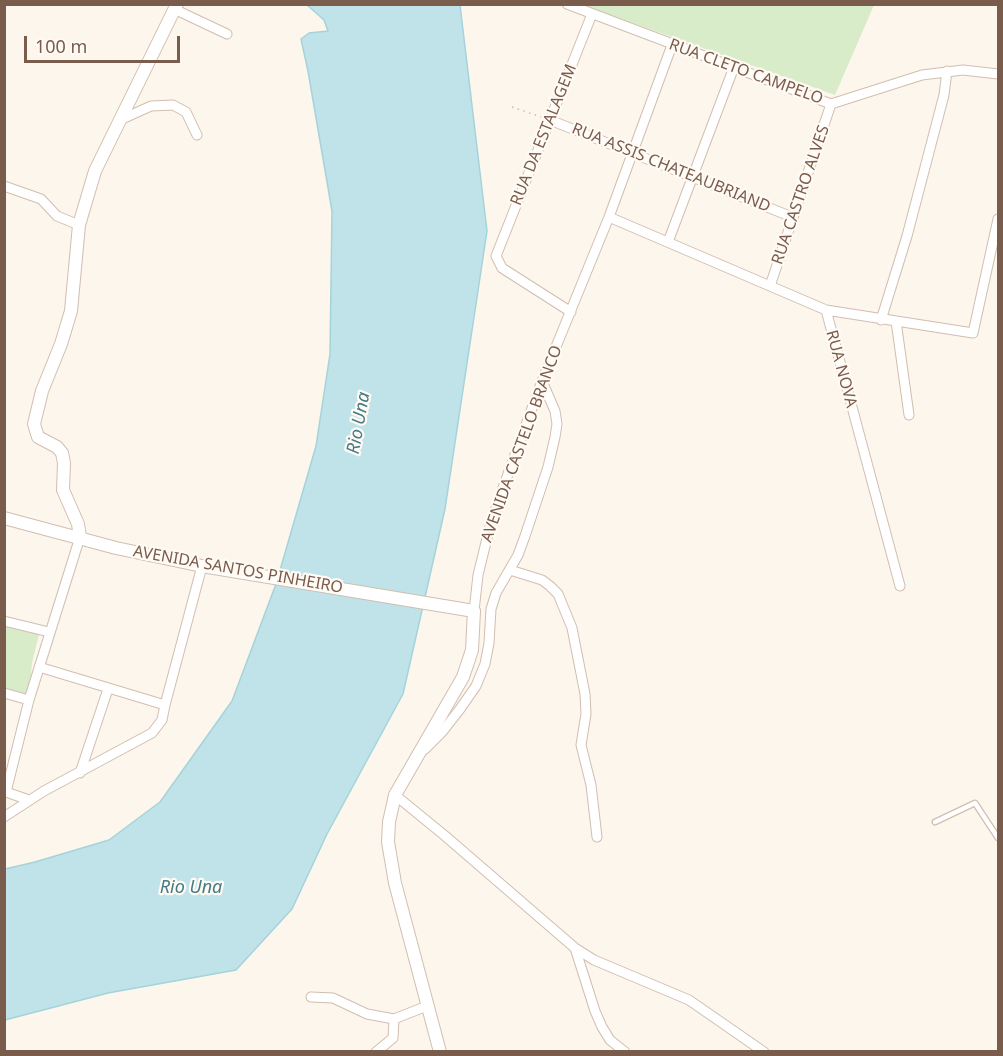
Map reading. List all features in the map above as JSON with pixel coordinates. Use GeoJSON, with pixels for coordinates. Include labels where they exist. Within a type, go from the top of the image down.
{"type":"FeatureCollection","features":[{"type":"Feature","properties":{"kind":"street","name":"RUA CLETO CAMPELO"},"geometry":{"type":"LineString","coordinates":[[567,4],[831,104],[922,75],[947,71],[982,71],[999,74]]}},
{"type":"Feature","properties":{"kind":"street"},"geometry":{"type":"LineString","coordinates":[[29,800],[5,792],[49,632],[80,537],[80,527],[63,490],[62,453],[57,447],[38,437],[34,424],[42,391],[61,344],[71,311],[79,225],[95,171],[176,7],[227,34]]}},
{"type":"Feature","properties":{"kind":"street","name":"RUA DA ESTALAGEM"},"geometry":{"type":"LineString","coordinates":[[571,312],[502,268],[496,256],[592,14]]}},
{"type":"Feature","properties":{"kind":"street","name":"AVENIDA CASTELO BRANCO"},"geometry":{"type":"LineString","coordinates":[[440,1052],[390,859],[389,822],[395,795],[464,677],[472,650],[478,574],[489,530],[542,381],[609,217],[672,45]]}},
{"type":"Feature","properties":{"kind":"street"},"geometry":{"type":"LineString","coordinates":[[668,242],[734,67]]}},
{"type":"Feature","properties":{"kind":"street"},"geometry":{"type":"LineString","coordinates":[[881,320],[907,236],[944,95],[947,71]]}},
{"type":"Feature","properties":{"kind":"street","name":"RUA CASTRO ALVES"},"geometry":{"type":"LineString","coordinates":[[770,286],[831,104]]}},
{"type":"Feature","properties":{"kind":"street"},"geometry":{"type":"LineString","coordinates":[[120,120],[151,106],[173,105],[186,112],[197,135]]}},
{"type":"Feature","properties":{"kind":"street","name":"RUA ASSIS CHATEAUBRIAND"},"geometry":{"type":"LineString","coordinates":[[550,120],[792,217]]}},
{"type":"Feature","properties":{"kind":"street"},"geometry":{"type":"LineString","coordinates":[[4,186],[41,199],[57,216],[79,225]]}},
{"type":"Feature","properties":{"kind":"street","name":"RUA NOVA"},"geometry":{"type":"LineString","coordinates":[[609,217],[826,310],[900,586]]}},
{"type":"Feature","properties":{"kind":"street"},"geometry":{"type":"LineString","coordinates":[[826,310],[973,333],[999,219]]}},
{"type":"Feature","properties":{"kind":"street"},"geometry":{"type":"LineString","coordinates":[[896,321],[909,415]]}},
{"type":"Feature","properties":{"kind":"street","name":"AVENIDA CASTELO BRANCO"},"geometry":{"type":"LineString","coordinates":[[418,754],[442,732],[476,686],[485,664],[491,609],[496,593],[510,570],[525,536],[548,467],[555,437],[557,424],[555,411],[542,381]]}},
{"type":"Feature","properties":{"kind":"street","name":"AVENIDA SANTOS PINHEIRO"},"geometry":{"type":"LineString","coordinates":[[4,518],[116,548],[202,566],[474,611]]}},
{"type":"Feature","properties":{"kind":"street"},"geometry":{"type":"LineString","coordinates":[[4,817],[29,800],[123,747],[152,734],[162,720],[202,566]]}},
{"type":"Feature","properties":{"kind":"street"},"geometry":{"type":"LineString","coordinates":[[510,570],[542,580],[558,594],[572,628],[585,694],[586,714],[580,745],[591,785],[597,837]]}},
{"type":"Feature","properties":{"kind":"street"},"geometry":{"type":"LineString","coordinates":[[4,621],[49,632]]}},
{"type":"Feature","properties":{"kind":"street"},"geometry":{"type":"LineString","coordinates":[[39,667],[165,705]]}},
{"type":"Feature","properties":{"kind":"street"},"geometry":{"type":"LineString","coordinates":[[80,773],[108,689]]}},
{"type":"Feature","properties":{"kind":"street"},"geometry":{"type":"LineString","coordinates":[[4,693],[29,700]]}},
{"type":"Feature","properties":{"kind":"street"},"geometry":{"type":"LineString","coordinates":[[395,795],[444,834],[575,948],[594,960],[689,1000],[764,1052]]}},
{"type":"Feature","properties":{"kind":"street"},"geometry":{"type":"LineString","coordinates":[[575,948],[602,1027],[610,1040],[625,1052]]}},
{"type":"Feature","properties":{"kind":"street"},"geometry":{"type":"LineString","coordinates":[[311,997],[333,998],[367,1014],[394,1018],[427,1006]]}},
{"type":"Feature","properties":{"kind":"street"},"geometry":{"type":"LineString","coordinates":[[376,1052],[393,1038],[394,1018]]}},
{"type":"Feature","properties":{"kind":"lane"},"geometry":{"type":"LineString","coordinates":[[935,822],[975,803],[999,838]]}},
{"type":"Feature","properties":{"kind":"path"},"geometry":{"type":"LineString","coordinates":[[512,107],[550,120]]}},
{"type":"Feature","properties":{"kind":"green space"},"geometry":{"type":"Polygon","coordinates":[[[582,5],[874,5],[835,95],[582,5]]]}},
{"type":"Feature","properties":{"kind":"green space"},"geometry":{"type":"Polygon","coordinates":[[[4,624],[40,630],[32,663],[29,695],[5,688],[4,624]]]}},
{"type":"Feature","properties":{"kind":"water","name":"Rio Una"},"geometry":{"type":"Polygon","coordinates":[[[307,5],[460,5],[487,231],[445,509],[403,694],[327,834],[292,909],[236,970],[108,993],[5,1020],[5,869],[109,840],[160,802],[232,701],[276,584],[316,446],[330,354],[332,211],[301,39],[309,33],[328,31],[324,20],[307,5]]]}}]}
